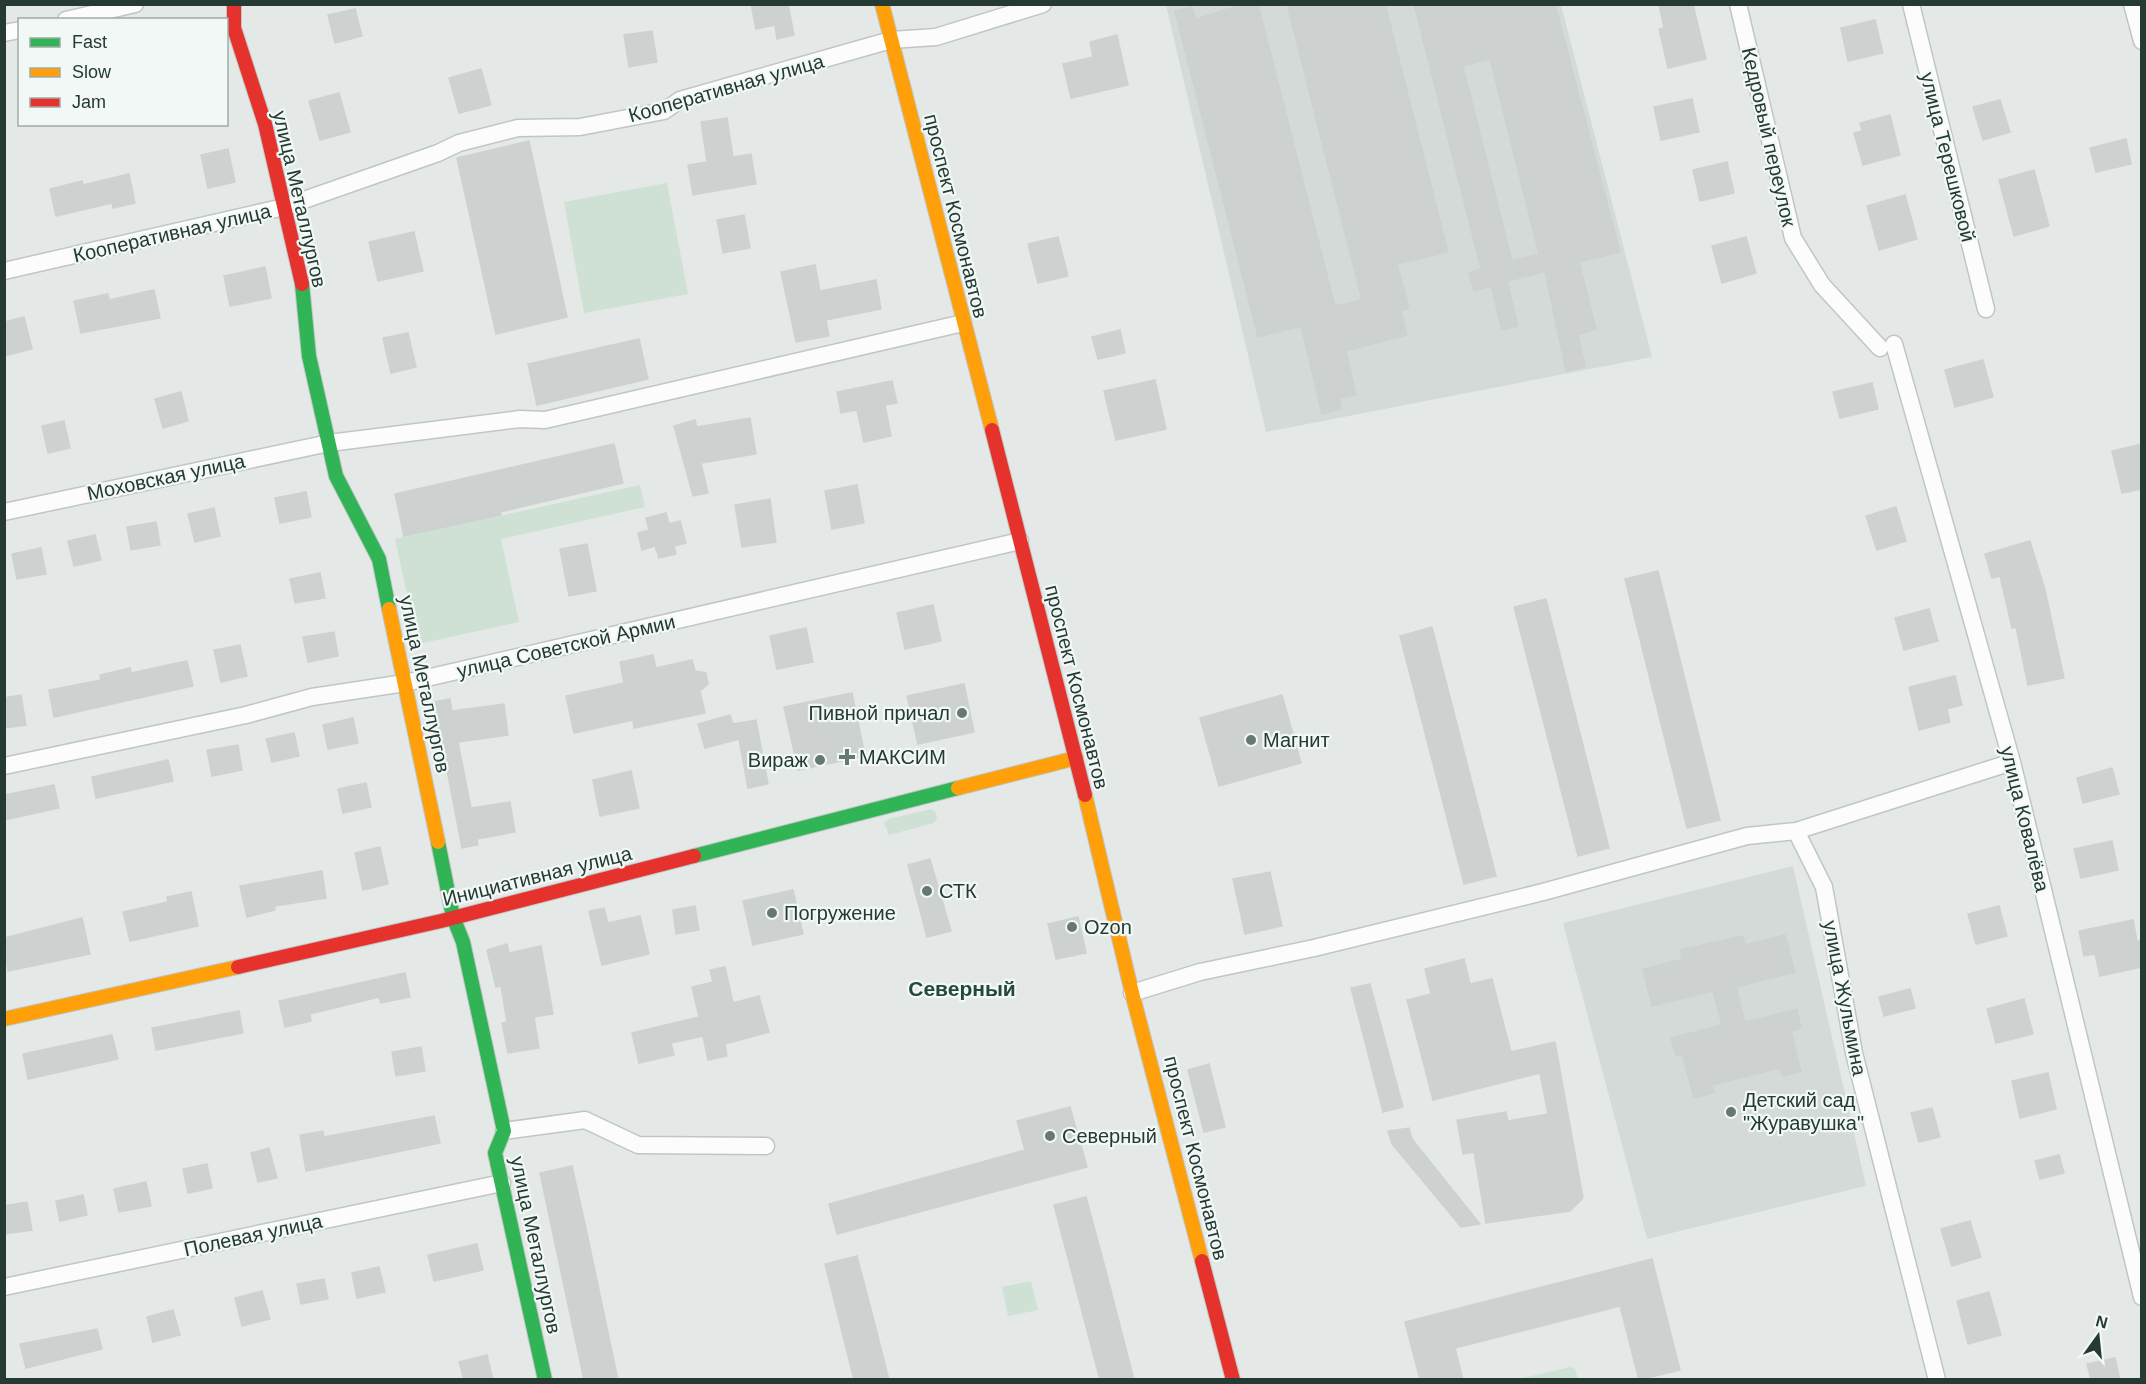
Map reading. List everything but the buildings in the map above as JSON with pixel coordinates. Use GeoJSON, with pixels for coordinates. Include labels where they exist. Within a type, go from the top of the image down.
{"type":"FeatureCollection","features":[{"type":"Feature","properties":{"kind":"street"},"geometry":{"type":"LineString","coordinates":[[75,18],[135,4]]}},
{"type":"Feature","properties":{"kind":"street","name":"улица Металлургов"},"geometry":{"type":"LineString","coordinates":[[234,4],[234,28],[265,124],[301,274],[309,356],[336,476],[379,559],[453,917],[463,942],[504,1131],[495,1153],[544,1380]]}},
{"type":"Feature","properties":{"kind":"street","name":"проспект Космонавтов"},"geometry":{"type":"LineString","coordinates":[[882,4],[1076,758],[1132,993],[1233,1380]]}},
{"type":"Feature","properties":{"kind":"street","name":"Кооперативная улица"},"geometry":{"type":"LineString","coordinates":[[4,271],[284,207],[438,153],[459,143],[518,128],[580,127],[664,111],[680,100],[891,40],[936,37],[1043,4]]}},
{"type":"Feature","properties":{"kind":"street","name":"Кедровый переулок"},"geometry":{"type":"LineString","coordinates":[[1738,4],[1793,237],[1822,285],[1887,346]]}},
{"type":"Feature","properties":{"kind":"street","name":"улица Терешковой"},"geometry":{"type":"LineString","coordinates":[[1911,4],[1986,309]]}},
{"type":"Feature","properties":{"kind":"street"},"geometry":{"type":"LineString","coordinates":[[2132,4],[2142,41]]}},
{"type":"Feature","properties":{"kind":"street"},"geometry":{"type":"LineString","coordinates":[[329,443],[520,419],[545,420],[963,323]]}},
{"type":"Feature","properties":{"kind":"street","name":"улица Ковалёва"},"geometry":{"type":"LineString","coordinates":[[1887,346],[2012,762],[2142,1297]]}},
{"type":"Feature","properties":{"kind":"street","name":"Моховская улица"},"geometry":{"type":"LineString","coordinates":[[4,512],[329,443]]}},
{"type":"Feature","properties":{"kind":"street","name":"улица Советской Армии"},"geometry":{"type":"LineString","coordinates":[[4,766],[246,715],[312,697],[405,683],[1020,541]]}},
{"type":"Feature","properties":{"kind":"street","name":"Инициативная улица"},"geometry":{"type":"LineString","coordinates":[[4,1019],[453,917],[843,820],[1076,758]]}},
{"type":"Feature","properties":{"kind":"street"},"geometry":{"type":"LineString","coordinates":[[1132,993],[1200,972],[1314,948],[1543,892],[1747,836],[1796,831],[2012,762]]}},
{"type":"Feature","properties":{"kind":"street","name":"улица Жульмина"},"geometry":{"type":"LineString","coordinates":[[1796,831],[1824,887],[1854,1053],[1937,1380]]}},
{"type":"Feature","properties":{"kind":"street"},"geometry":{"type":"LineString","coordinates":[[504,1131],[585,1120],[638,1145],[766,1146]]}},
{"type":"Feature","properties":{"kind":"street","name":"Полевая улица"},"geometry":{"type":"LineString","coordinates":[[4,1287],[502,1183]]}},
{"type":"Feature","properties":{"kind":"shaded area"},"geometry":{"type":"Polygon","coordinates":[[[1166,5],[1561,5],[1652,357],[1266,432],[1166,5]]]}},
{"type":"Feature","properties":{"kind":"shaded area","name":"Детский сад \"Журавушка\""},"geometry":{"type":"Polygon","coordinates":[[[1793,866],[1866,1186],[1647,1239],[1563,923],[1793,866]]]}},
{"type":"Feature","properties":{"kind":"green space"},"geometry":{"type":"Polygon","coordinates":[[[667,183],[688,294],[584,313],[564,202],[667,183]]]}},
{"type":"Feature","properties":{"kind":"green space"},"geometry":{"type":"Polygon","coordinates":[[[640,485],[645,507],[501,539],[519,622],[418,644],[395,539],[640,485]]]}},
{"type":"Feature","properties":{"kind":"green space"},"geometry":{"type":"Polygon","coordinates":[[[931,809],[935,811],[937,819],[934,823],[889,835],[884,823],[889,819],[931,809]]]}},
{"type":"Feature","properties":{"kind":"green space"},"geometry":{"type":"Polygon","coordinates":[[[1031,1281],[1038,1310],[1008,1316],[1002,1287],[1031,1281]]]}},
{"type":"Feature","properties":{"kind":"green space"},"geometry":{"type":"Polygon","coordinates":[[[1571,1367],[1575,1369],[1578,1379],[1519,1379],[1571,1367]]]}},
{"type":"Feature","properties":{"kind":"traffic: fast"},"geometry":{"type":"LineString","coordinates":[[302,284],[309,356],[336,476],[379,559],[389,609]]}},
{"type":"Feature","properties":{"kind":"traffic: fast"},"geometry":{"type":"LineString","coordinates":[[694,856],[958,788]]}},
{"type":"Feature","properties":{"kind":"traffic: fast"},"geometry":{"type":"LineString","coordinates":[[438,842],[453,917],[463,942],[504,1131],[495,1153],[545,1380]]}},
{"type":"Feature","properties":{"kind":"traffic: slow"},"geometry":{"type":"LineString","coordinates":[[882,4],[992,430]]}},
{"type":"Feature","properties":{"kind":"traffic: slow"},"geometry":{"type":"LineString","coordinates":[[389,609],[438,842]]}},
{"type":"Feature","properties":{"kind":"traffic: slow"},"geometry":{"type":"LineString","coordinates":[[958,788],[1076,758]]}},
{"type":"Feature","properties":{"kind":"traffic: slow"},"geometry":{"type":"LineString","coordinates":[[1085,795],[1132,993],[1202,1261]]}},
{"type":"Feature","properties":{"kind":"traffic: slow"},"geometry":{"type":"LineString","coordinates":[[4,1019],[238,967]]}},
{"type":"Feature","properties":{"kind":"traffic: jam"},"geometry":{"type":"LineString","coordinates":[[234,4],[234,28],[265,124],[302,284]]}},
{"type":"Feature","properties":{"kind":"traffic: jam"},"geometry":{"type":"LineString","coordinates":[[992,430],[1085,795]]}},
{"type":"Feature","properties":{"kind":"traffic: jam"},"geometry":{"type":"LineString","coordinates":[[238,967],[441,921],[694,856]]}},
{"type":"Feature","properties":{"kind":"traffic: jam"},"geometry":{"type":"LineString","coordinates":[[1202,1261],[1233,1380]]}},
{"type":"Feature","properties":{"kind":"place","name":"Пивной причал"},"geometry":{"type":"Point","coordinates":[962,713]}},
{"type":"Feature","properties":{"kind":"place","name":"Магнит"},"geometry":{"type":"Point","coordinates":[1251,740]}},
{"type":"Feature","properties":{"kind":"place","name":"МАКСИМ"},"geometry":{"type":"Point","coordinates":[847,757]}},
{"type":"Feature","properties":{"kind":"place","name":"Вираж"},"geometry":{"type":"Point","coordinates":[820,760]}},
{"type":"Feature","properties":{"kind":"place","name":"СТК"},"geometry":{"type":"Point","coordinates":[927,891]}},
{"type":"Feature","properties":{"kind":"place","name":"Погружение"},"geometry":{"type":"Point","coordinates":[772,913]}},
{"type":"Feature","properties":{"kind":"place","name":"Ozon"},"geometry":{"type":"Point","coordinates":[1072,927]}},
{"type":"Feature","properties":{"kind":"place","name":"Детский сад \"Журавушка\""},"geometry":{"type":"Point","coordinates":[1731,1112]}},
{"type":"Feature","properties":{"kind":"place","name":"Северный"},"geometry":{"type":"Point","coordinates":[1050,1136]}},
{"type":"Feature","properties":{"kind":"district","name":"Северный"},"geometry":{"type":"Point","coordinates":[962,989]}}]}
